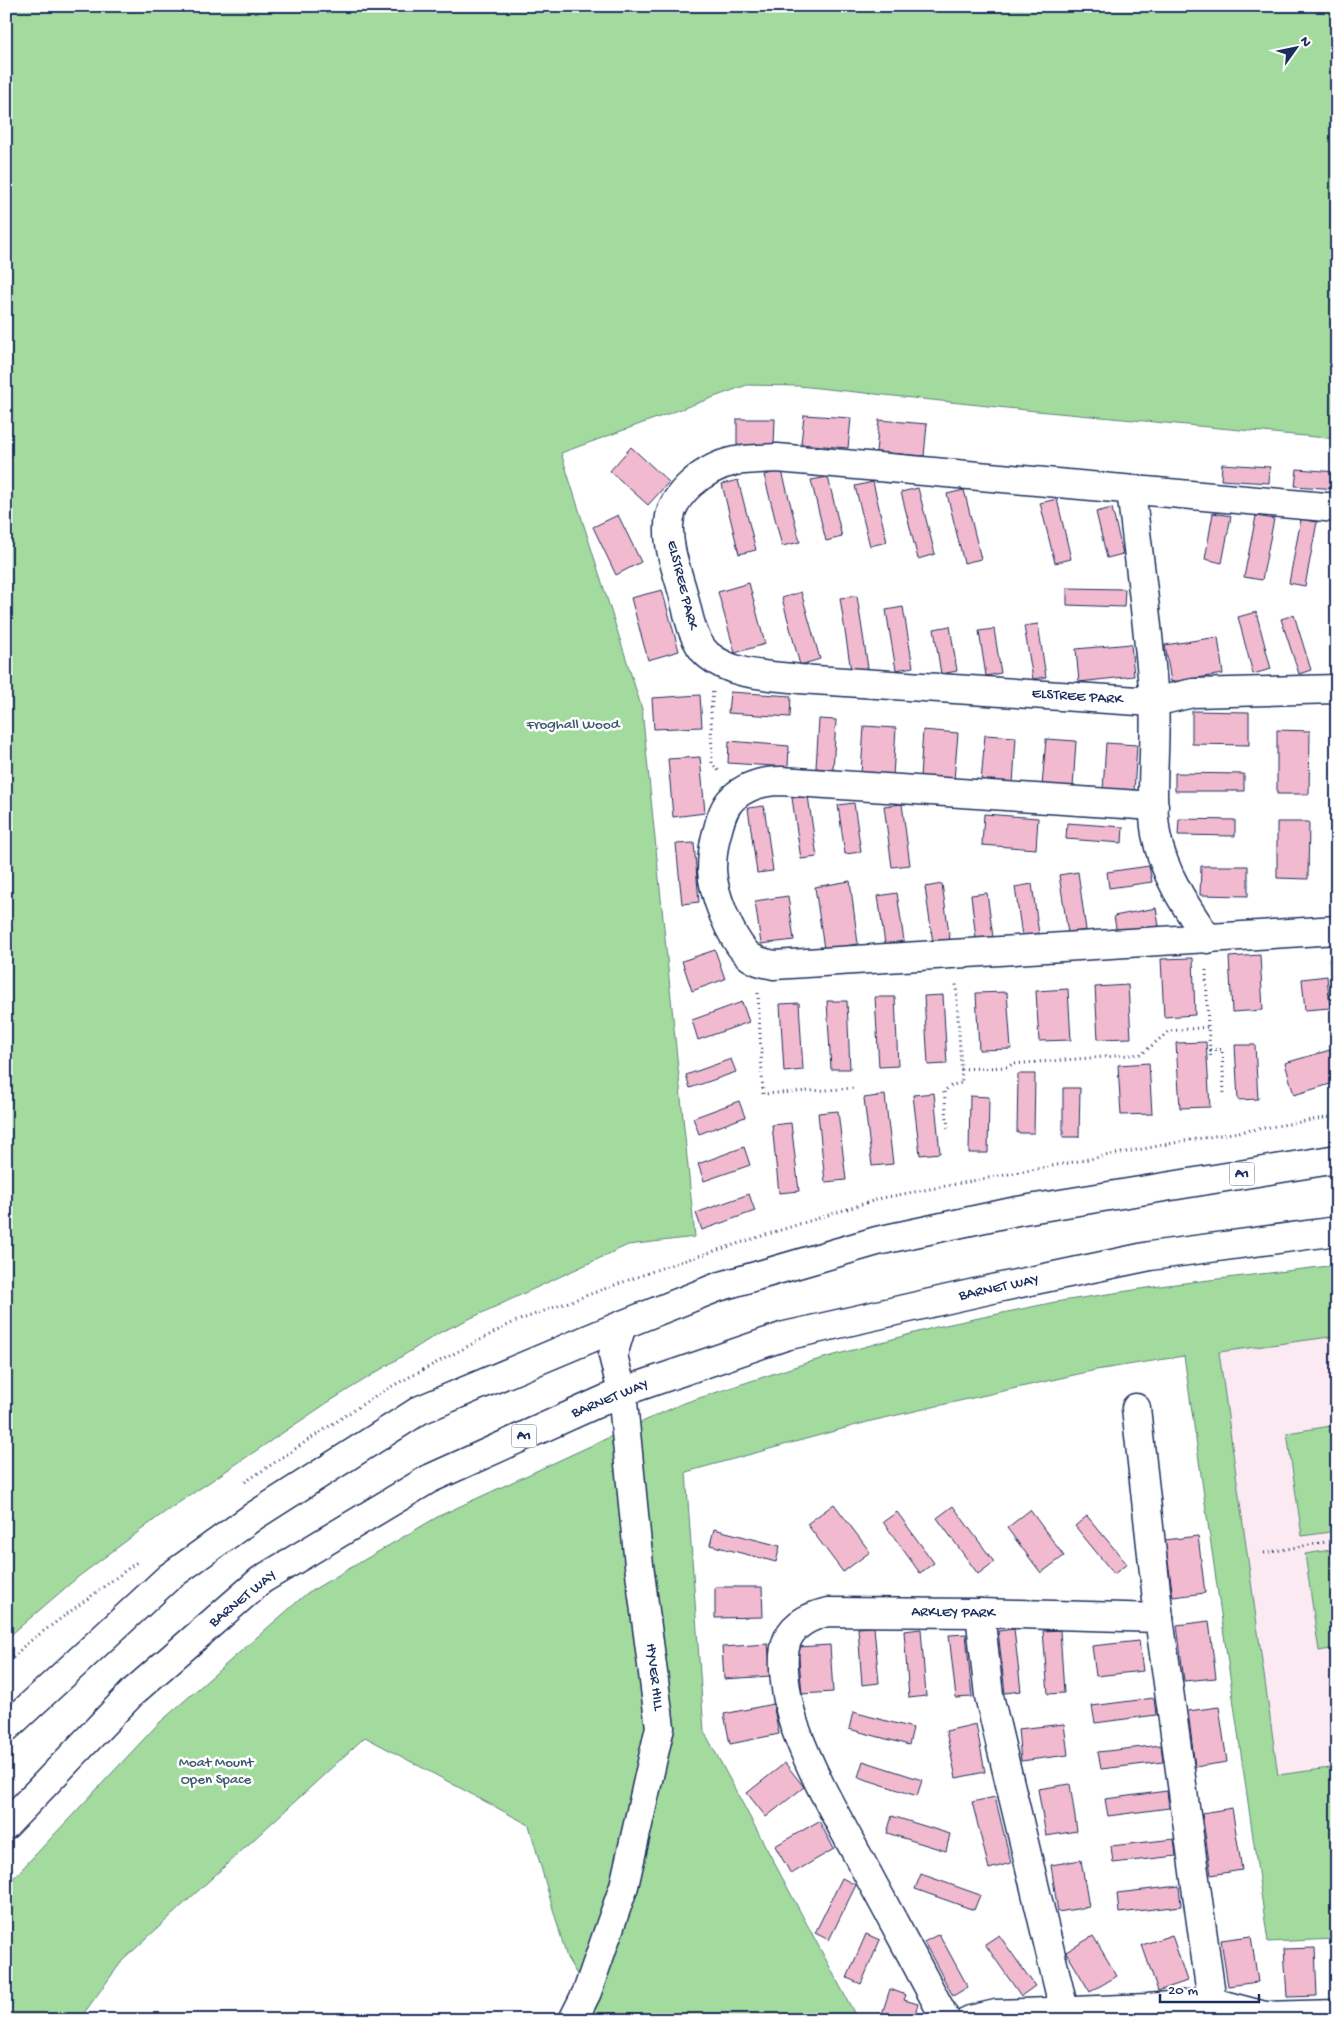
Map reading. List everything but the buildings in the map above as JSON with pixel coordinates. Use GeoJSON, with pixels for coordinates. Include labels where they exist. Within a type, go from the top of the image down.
{"type":"FeatureCollection","features":[{"type":"Feature","properties":{"kind":"main road","name":"ELSTREE PARK"},"geometry":{"type":"LineString","coordinates":[[1337,508],[777,458],[733,462],[715,468],[700,477],[685,490],[673,507],[668,524],[671,548],[694,633],[707,654],[723,665],[745,672],[799,679],[1154,702],[1193,693],[1337,689]]}},
{"type":"Feature","properties":{"kind":"main road"},"geometry":{"type":"LineString","coordinates":[[1131,490],[1154,702],[1154,806],[1156,835],[1166,867],[1180,896],[1206,939]]}},
{"type":"Feature","properties":{"kind":"main road"},"geometry":{"type":"LineString","coordinates":[[1154,806],[765,781],[748,787],[731,799],[721,816],[714,844],[712,872],[718,899],[735,938],[747,955],[760,962],[774,965],[1337,930]]}},
{"type":"Feature","properties":{"kind":"main road","name":"A1"},"geometry":{"type":"LineString","coordinates":[[6,1728],[169,1577],[254,1516],[420,1410],[622,1324],[718,1287],[877,1240],[1017,1211],[1337,1158]]}},
{"type":"Feature","properties":{"kind":"main road","name":"BARNET WAY"},"geometry":{"type":"LineString","coordinates":[[6,1825],[133,1692],[261,1580],[429,1479],[622,1392],[785,1336],[978,1292],[1150,1256],[1337,1232]]}},
{"type":"Feature","properties":{"kind":"main road","name":"HYVER HILL"},"geometry":{"type":"LineString","coordinates":[[573,2020],[587,1992],[624,1886],[660,1727],[639,1565],[622,1392],[614,1355],[622,1324]]}},
{"type":"Feature","properties":{"kind":"main road"},"geometry":{"type":"LineString","coordinates":[[1136,1408],[1159,1618],[1212,2002]]}},
{"type":"Feature","properties":{"kind":"main road","name":"ARKLEY PARK"},"geometry":{"type":"LineString","coordinates":[[946,2020],[823,1791],[805,1752],[794,1725],[788,1698],[784,1656],[788,1638],[799,1624],[810,1617],[828,1612],[980,1613],[1159,1618]]}},
{"type":"Feature","properties":{"kind":"main road"},"geometry":{"type":"LineString","coordinates":[[980,1613],[989,1696],[1064,2010]]}},
{"type":"Feature","properties":{"kind":"main road"},"geometry":{"type":"LineString","coordinates":[[970,2020],[996,2014],[1148,2008],[1212,2002],[1265,2016],[1337,2014]]}},
{"type":"Feature","properties":{"kind":"path"},"geometry":{"type":"LineString","coordinates":[[716,660],[711,711],[712,764],[740,793]]}},
{"type":"Feature","properties":{"kind":"path"},"geometry":{"type":"LineString","coordinates":[[1206,939],[1208,1027],[1211,1058]]}},
{"type":"Feature","properties":{"kind":"path"},"geometry":{"type":"LineString","coordinates":[[948,1128],[944,1091],[952,1084],[962,1083],[954,954]]}},
{"type":"Feature","properties":{"kind":"path"},"geometry":{"type":"LineString","coordinates":[[760,962],[758,995],[763,1094],[856,1088]]}},
{"type":"Feature","properties":{"kind":"path"},"geometry":{"type":"LineString","coordinates":[[961,1069],[1008,1067],[1012,1064],[1142,1054],[1169,1031],[1208,1027]]}},
{"type":"Feature","properties":{"kind":"path"},"geometry":{"type":"LineString","coordinates":[[1210,1050],[1222,1049],[1224,1093]]}},
{"type":"Feature","properties":{"kind":"path"},"geometry":{"type":"LineString","coordinates":[[1264,1553],[1337,1540]]}},
{"type":"Feature","properties":{"kind":"shaded area"},"geometry":{"type":"Polygon","coordinates":[[[1337,1336],[1337,1939],[1268,1942],[1184,1356],[1337,1336]]]}},
{"type":"Feature","properties":{"kind":"green space","name":"Froghall Wood"},"geometry":{"type":"Polygon","coordinates":[[[6,6],[1337,6],[1337,439],[1026,410],[799,386],[747,385],[561,453],[642,709],[695,1237],[628,1245],[441,1332],[327,1403],[165,1512],[78,1577],[6,1639],[6,6]]]}},
{"type":"Feature","properties":{"kind":"green space","name":"Moat Mount Open Space"},"geometry":{"type":"Polygon","coordinates":[[[1337,1265],[1337,1336],[1219,1352],[1278,1775],[1337,1767],[1337,1939],[1268,1942],[1184,1356],[1096,1370],[871,1421],[686,1472],[704,1731],[858,2020],[573,2020],[587,1991],[567,1958],[529,1825],[365,1737],[122,1961],[79,2020],[6,2020],[6,1886],[158,1724],[306,1594],[439,1516],[681,1404],[806,1363],[936,1327],[1055,1302],[1167,1285],[1337,1265]]]}},
{"type":"Feature","properties":{"kind":"green space"},"geometry":{"type":"Polygon","coordinates":[[[1331,1426],[1337,1469],[1337,1531],[1302,1536],[1287,1433],[1331,1426]]]}},
{"type":"Feature","properties":{"kind":"green space"},"geometry":{"type":"Polygon","coordinates":[[[1337,1549],[1337,1648],[1319,1651],[1305,1554],[1337,1549]]]}}]}
